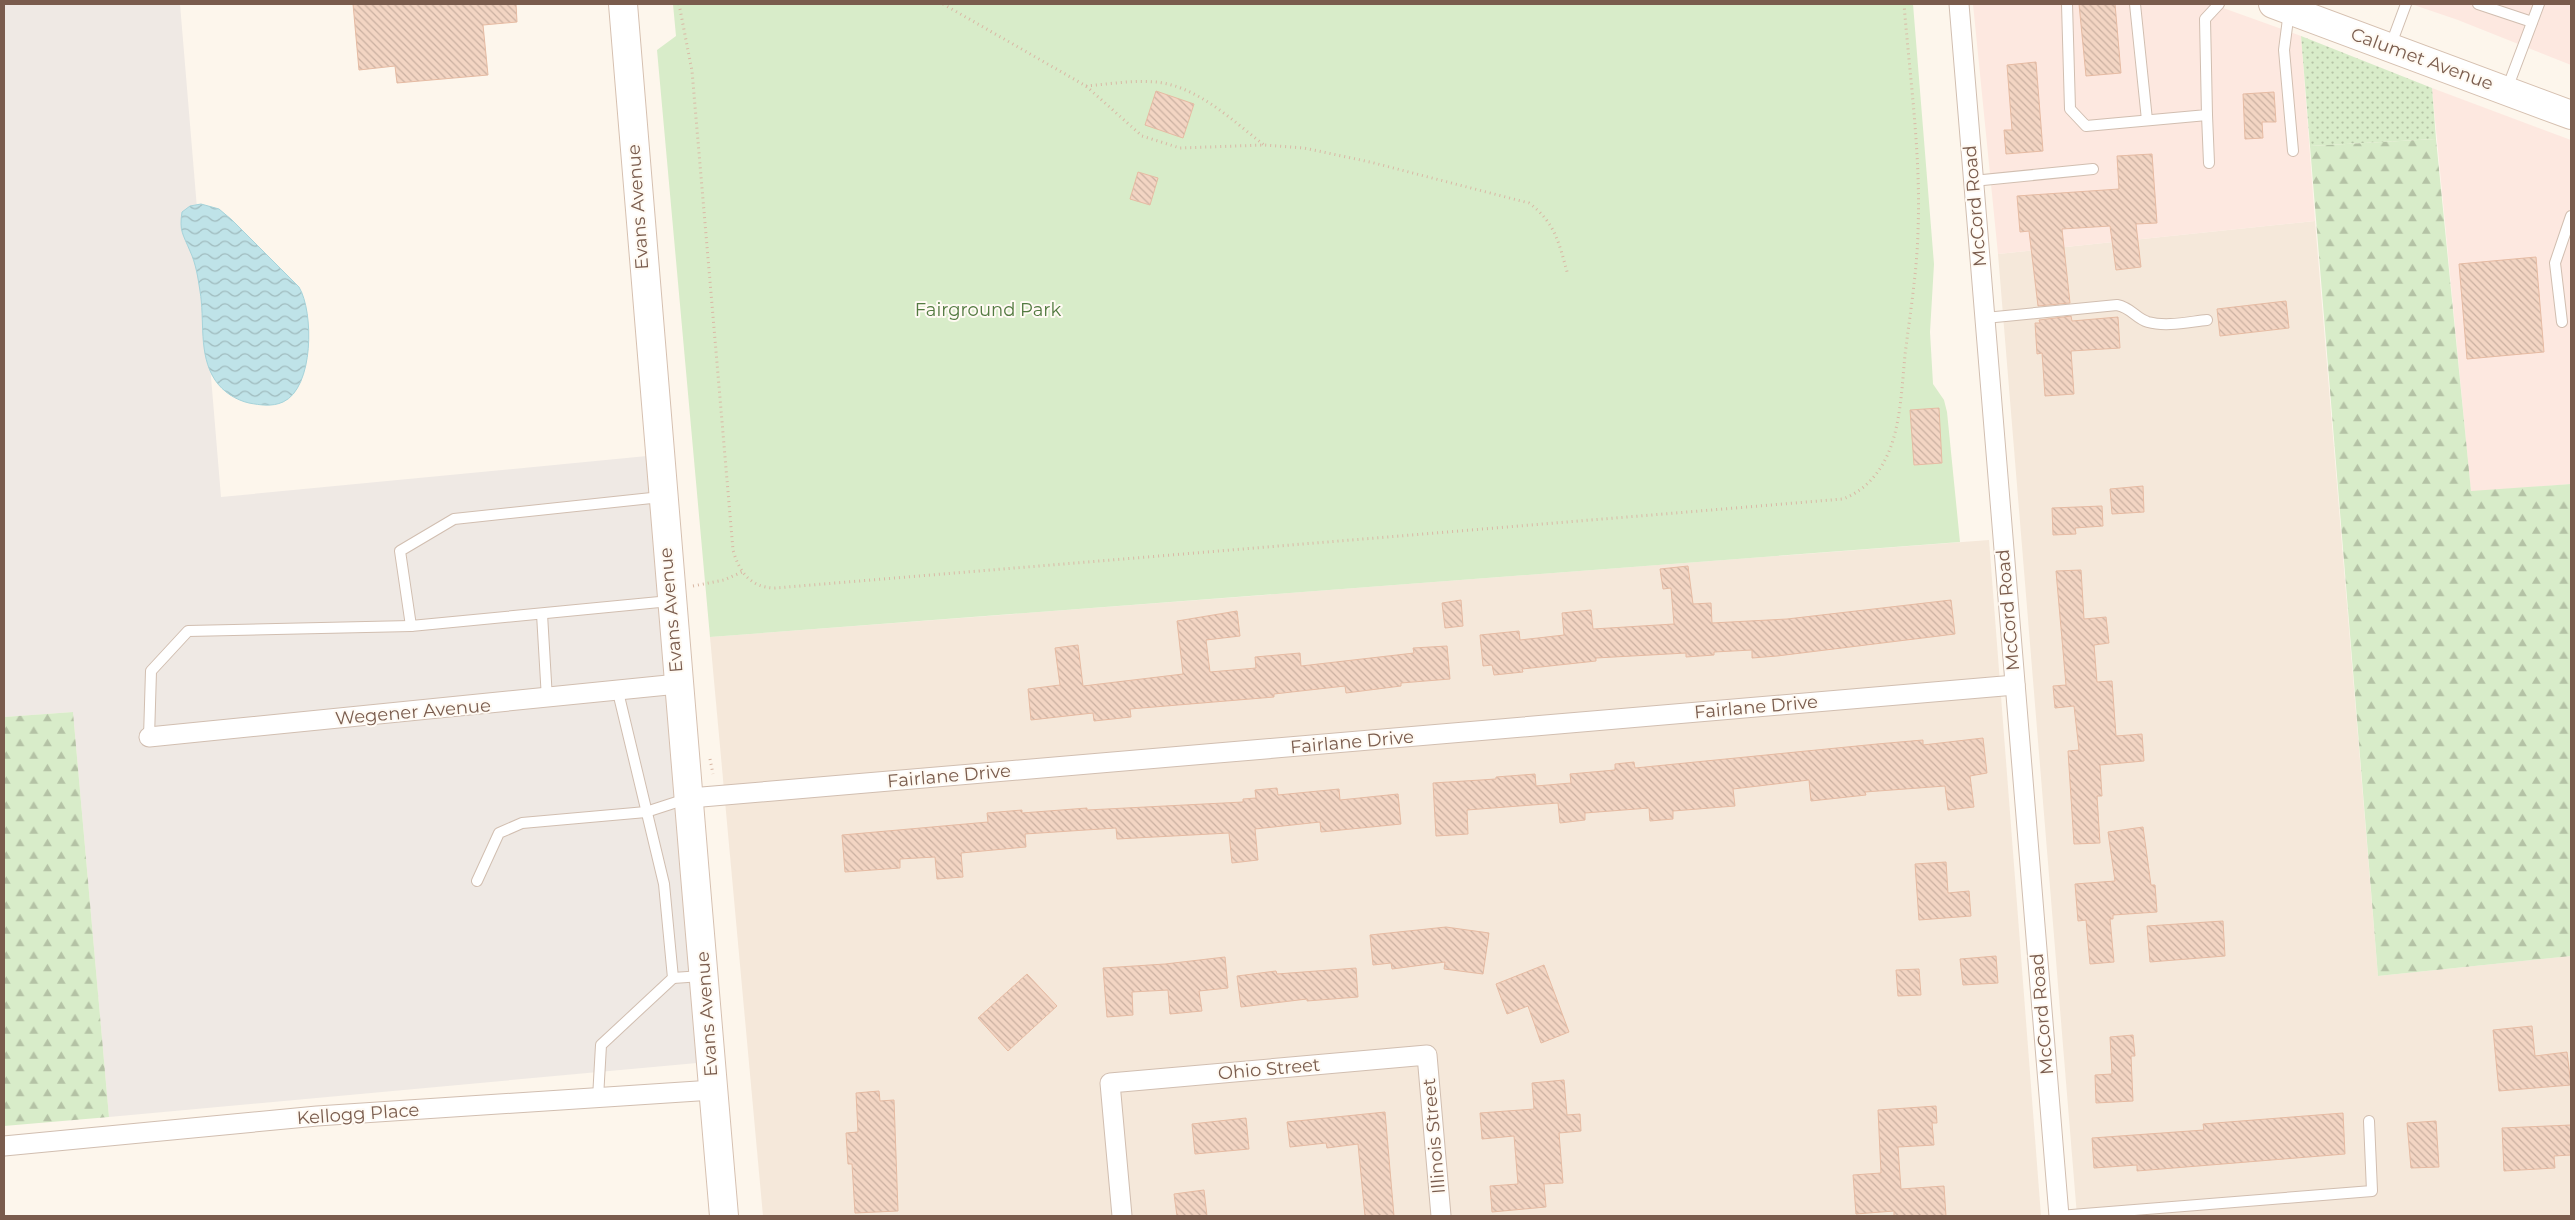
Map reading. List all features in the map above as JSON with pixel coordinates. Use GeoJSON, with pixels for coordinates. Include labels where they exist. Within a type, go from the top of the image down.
{"type":"FeatureCollection","features":[{"type":"Feature","properties":{"kind":"street","name":"Evans Avenue"},"geometry":{"type":"LineString","coordinates":[[623,4],[661,497],[681,598],[678,684],[702,797],[704,975],[724,1216]]}},
{"type":"Feature","properties":{"kind":"street","name":"McCord Road"},"geometry":{"type":"LineString","coordinates":[[1958,4],[2059,1216]]}},
{"type":"Feature","properties":{"kind":"street","name":"Calumet Avenue"},"geometry":{"type":"LineString","coordinates":[[2281,7],[2571,115]]}},
{"type":"Feature","properties":{"kind":"street","name":"Wegener Avenue"},"geometry":{"type":"LineString","coordinates":[[149,737],[618,692],[678,684]]}},
{"type":"Feature","properties":{"kind":"street","name":"Fairlane Drive"},"geometry":{"type":"LineString","coordinates":[[702,797],[2015,686]]}},
{"type":"Feature","properties":{"kind":"street","name":"Ohio Street"},"geometry":{"type":"LineString","coordinates":[[1122,1216],[1110,1083],[1427,1055]]}},
{"type":"Feature","properties":{"kind":"street","name":"Illinois Street"},"geometry":{"type":"LineString","coordinates":[[1427,1055],[1441,1216]]}},
{"type":"Feature","properties":{"kind":"street","name":"Kellogg Place"},"geometry":{"type":"LineString","coordinates":[[4,1146],[317,1116],[713,1090]]}},
{"type":"Feature","properties":{"kind":"lane"},"geometry":{"type":"LineString","coordinates":[[2068,4],[2070,109],[2086,126],[2207,115]]}},
{"type":"Feature","properties":{"kind":"lane"},"geometry":{"type":"LineString","coordinates":[[2136,4],[2147,120]]}},
{"type":"Feature","properties":{"kind":"lane"},"geometry":{"type":"LineString","coordinates":[[2208,163],[2205,19],[2219,4]]}},
{"type":"Feature","properties":{"kind":"lane"},"geometry":{"type":"LineString","coordinates":[[2390,47],[2406,4]]}},
{"type":"Feature","properties":{"kind":"lane"},"geometry":{"type":"LineString","coordinates":[[2478,4],[2532,22]]}},
{"type":"Feature","properties":{"kind":"lane"},"geometry":{"type":"LineString","coordinates":[[2507,91],[2539,4]]}},
{"type":"Feature","properties":{"kind":"lane"},"geometry":{"type":"LineString","coordinates":[[2281,7],[2293,151]]}},
{"type":"Feature","properties":{"kind":"lane"},"geometry":{"type":"LineString","coordinates":[[1973,181],[2093,169]]}},
{"type":"Feature","properties":{"kind":"lane"},"geometry":{"type":"LineString","coordinates":[[2562,322],[2555,263],[2571,216]]}},
{"type":"Feature","properties":{"kind":"lane"},"geometry":{"type":"LineString","coordinates":[[1985,318],[2117,305],[2128,307],[2146,322],[2163,324],[2207,320]]}},
{"type":"Feature","properties":{"kind":"lane"},"geometry":{"type":"LineString","coordinates":[[411,626],[400,551],[454,519],[661,497]]}},
{"type":"Feature","properties":{"kind":"lane"},"geometry":{"type":"LineString","coordinates":[[149,737],[151,670],[188,631],[411,626],[542,614],[681,598]]}},
{"type":"Feature","properties":{"kind":"lane"},"geometry":{"type":"LineString","coordinates":[[542,614],[547,699]]}},
{"type":"Feature","properties":{"kind":"lane"},"geometry":{"type":"LineString","coordinates":[[618,692],[664,884],[673,978]]}},
{"type":"Feature","properties":{"kind":"lane"},"geometry":{"type":"LineString","coordinates":[[477,881],[499,833],[522,823],[646,812],[702,797]]}},
{"type":"Feature","properties":{"kind":"lane"},"geometry":{"type":"LineString","coordinates":[[598,1098],[601,1045],[673,978],[704,975]]}},
{"type":"Feature","properties":{"kind":"lane"},"geometry":{"type":"LineString","coordinates":[[2059,1216],[2372,1191],[2369,1121]]}},
{"type":"Feature","properties":{"kind":"path"},"geometry":{"type":"LineString","coordinates":[[679,4],[692,79],[733,550],[742,572],[758,585],[775,588],[1843,499],[1852,495],[1873,479],[1890,448],[1899,408],[1909,324],[1918,231],[1918,173],[1904,4]]}},
{"type":"Feature","properties":{"kind":"path"},"geometry":{"type":"LineString","coordinates":[[943,4],[1086,86],[1142,136],[1180,148],[1264,145],[1327,153],[1529,203],[1540,211],[1556,233],[1568,274]]}},
{"type":"Feature","properties":{"kind":"path"},"geometry":{"type":"LineString","coordinates":[[1086,86],[1156,82],[1171,85],[1200,97],[1264,145]]}},
{"type":"Feature","properties":{"kind":"path"},"geometry":{"type":"LineString","coordinates":[[681,598],[691,586],[724,580],[742,572]]}},
{"type":"Feature","properties":{"kind":"path"},"geometry":{"type":"LineString","coordinates":[[702,797],[712,762],[707,754]]}},
{"type":"Feature","properties":{"kind":"shaded area"},"geometry":{"type":"Polygon","coordinates":[[[4,4],[180,4],[221,497],[647,456],[697,1063],[109,1117],[73,712],[4,717],[4,4]]]}},
{"type":"Feature","properties":{"kind":"shaded area"},"geometry":{"type":"Polygon","coordinates":[[[1973,4],[2212,4],[2301,36],[2315,221],[1998,254],[1973,4]]]}},
{"type":"Feature","properties":{"kind":"shaded area"},"geometry":{"type":"Polygon","coordinates":[[[2411,4],[2571,4],[2571,65],[2458,20],[2411,4]]]}},
{"type":"Feature","properties":{"kind":"shaded area"},"geometry":{"type":"Polygon","coordinates":[[[2432,88],[2571,140],[2571,484],[2471,492],[2432,88]]]}},
{"type":"Feature","properties":{"kind":"shaded area"},"geometry":{"type":"Polygon","coordinates":[[[2315,221],[2378,976],[2571,956],[2571,1216],[2077,1216],[1998,254],[2315,221]]]}},
{"type":"Feature","properties":{"kind":"shaded area"},"geometry":{"type":"Polygon","coordinates":[[[1989,540],[2041,1216],[763,1216],[710,637],[1989,540]]]}},
{"type":"Feature","properties":{"kind":"green space","name":"Fairground Park"},"geometry":{"type":"Polygon","coordinates":[[[673,4],[1913,4],[1934,264],[1930,332],[1933,384],[1944,400],[1947,412],[1960,542],[710,637],[657,50],[676,36],[673,4]]]}},
{"type":"Feature","properties":{"kind":"green space"},"geometry":{"type":"Polygon","coordinates":[[[2301,36],[2432,88],[2436,139],[2310,146],[2301,36]]]}},
{"type":"Feature","properties":{"kind":"green space"},"geometry":{"type":"Polygon","coordinates":[[[2436,139],[2471,491],[2571,484],[2571,956],[2378,976],[2310,146],[2436,139]]]}},
{"type":"Feature","properties":{"kind":"green space"},"geometry":{"type":"Polygon","coordinates":[[[73,712],[109,1117],[4,1126],[4,717],[73,712]]]}},
{"type":"Feature","properties":{"kind":"water"},"geometry":{"type":"Polygon","coordinates":[[[201,204],[219,209],[232,220],[299,287],[304,299],[309,331],[306,366],[301,382],[293,394],[283,402],[275,405],[266,405],[239,400],[222,388],[210,370],[204,348],[198,276],[182,232],[181,224],[182,212],[190,206],[201,204]]]}},
{"type":"Feature","properties":{"kind":"building"},"geometry":{"type":"Polygon","coordinates":[[[353,4],[516,4],[517,22],[483,25],[488,75],[397,83],[395,66],[359,70],[353,4]]]}},
{"type":"Feature","properties":{"kind":"building"},"geometry":{"type":"Polygon","coordinates":[[[2079,4],[2115,4],[2121,73],[2086,76],[2079,4]]]}},
{"type":"Feature","properties":{"kind":"building"},"geometry":{"type":"Polygon","coordinates":[[[2036,62],[2043,151],[2006,154],[2004,130],[2012,130],[2007,65],[2036,62]]]}},
{"type":"Feature","properties":{"kind":"building"},"geometry":{"type":"Polygon","coordinates":[[[1156,91],[1194,104],[1183,138],[1145,125],[1156,91]]]}},
{"type":"Feature","properties":{"kind":"building"},"geometry":{"type":"Polygon","coordinates":[[[2274,92],[2276,122],[2262,122],[2263,138],[2245,139],[2243,94],[2274,92]]]}},
{"type":"Feature","properties":{"kind":"building"},"geometry":{"type":"Polygon","coordinates":[[[2152,154],[2157,223],[2136,224],[2141,267],[2116,270],[2110,226],[2062,229],[2070,303],[2038,306],[2029,231],[2020,232],[2017,196],[2119,189],[2117,156],[2152,154]]]}},
{"type":"Feature","properties":{"kind":"building"},"geometry":{"type":"Polygon","coordinates":[[[1138,172],[1158,178],[1150,205],[1130,199],[1138,172]]]}},
{"type":"Feature","properties":{"kind":"building"},"geometry":{"type":"Polygon","coordinates":[[[2536,257],[2544,352],[2467,359],[2459,264],[2536,257]]]}},
{"type":"Feature","properties":{"kind":"building"},"geometry":{"type":"Polygon","coordinates":[[[2286,301],[2289,328],[2220,336],[2217,309],[2286,301]]]}},
{"type":"Feature","properties":{"kind":"building"},"geometry":{"type":"Polygon","coordinates":[[[2071,316],[2072,321],[2118,317],[2120,348],[2071,351],[2074,394],[2045,396],[2042,353],[2037,354],[2035,323],[2040,323],[2039,320],[2071,316]]]}},
{"type":"Feature","properties":{"kind":"building"},"geometry":{"type":"Polygon","coordinates":[[[1939,408],[1942,463],[1914,465],[1910,410],[1939,408]]]}},
{"type":"Feature","properties":{"kind":"building"},"geometry":{"type":"Polygon","coordinates":[[[2143,486],[2144,512],[2112,514],[2110,489],[2143,486]]]}},
{"type":"Feature","properties":{"kind":"building"},"geometry":{"type":"Polygon","coordinates":[[[2102,506],[2103,526],[2075,528],[2076,534],[2053,535],[2052,508],[2102,506]]]}},
{"type":"Feature","properties":{"kind":"building"},"geometry":{"type":"Polygon","coordinates":[[[1688,566],[1693,604],[1711,603],[1712,623],[1787,619],[1951,600],[1955,634],[1752,658],[1752,650],[1714,652],[1714,655],[1686,657],[1686,653],[1596,658],[1596,661],[1522,669],[1523,672],[1494,675],[1492,665],[1483,666],[1480,635],[1519,631],[1520,640],[1564,635],[1562,613],[1591,610],[1593,629],[1674,624],[1671,588],[1663,589],[1660,569],[1688,566]]]}},
{"type":"Feature","properties":{"kind":"building"},"geometry":{"type":"Polygon","coordinates":[[[2081,570],[2084,619],[2106,617],[2109,643],[2094,645],[2097,682],[2112,681],[2116,736],[2142,734],[2144,761],[2100,765],[2102,796],[2097,796],[2100,843],[2074,844],[2068,751],[2079,750],[2074,706],[2055,708],[2053,686],[2066,685],[2056,571],[2081,570]]]}},
{"type":"Feature","properties":{"kind":"building"},"geometry":{"type":"Polygon","coordinates":[[[1461,600],[1463,626],[1445,628],[1442,603],[1461,600]]]}},
{"type":"Feature","properties":{"kind":"building"},"geometry":{"type":"Polygon","coordinates":[[[1237,611],[1240,636],[1206,640],[1210,672],[1256,668],[1255,657],[1300,653],[1301,666],[1414,653],[1413,648],[1447,646],[1450,679],[1401,683],[1401,686],[1346,693],[1345,686],[1274,694],[1274,697],[1130,709],[1131,717],[1094,721],[1093,713],[1031,720],[1028,689],[1060,685],[1055,648],[1078,645],[1083,686],[1183,674],[1177,621],[1237,611]]]}},
{"type":"Feature","properties":{"kind":"building"},"geometry":{"type":"Polygon","coordinates":[[[1983,738],[1987,773],[1970,776],[1974,807],[1948,810],[1945,786],[1865,792],[1866,795],[1811,801],[1809,780],[1733,789],[1735,806],[1673,811],[1673,819],[1650,821],[1649,808],[1585,813],[1585,820],[1560,823],[1558,803],[1467,810],[1468,834],[1436,836],[1433,783],[1496,779],[1496,777],[1535,774],[1536,786],[1571,783],[1570,774],[1615,770],[1615,764],[1634,762],[1635,768],[1923,740],[1923,745],[1983,738]]]}},
{"type":"Feature","properties":{"kind":"building"},"geometry":{"type":"Polygon","coordinates":[[[1277,788],[1278,795],[1339,789],[1340,800],[1398,794],[1401,824],[1321,832],[1320,822],[1255,829],[1258,860],[1232,863],[1229,833],[1117,839],[1116,828],[1025,834],[1026,847],[961,853],[963,877],[937,879],[935,857],[900,859],[900,868],[845,872],[842,835],[988,822],[987,813],[1022,810],[1022,813],[1087,808],[1087,810],[1243,802],[1243,799],[1256,798],[1255,790],[1277,788]]]}},
{"type":"Feature","properties":{"kind":"building"},"geometry":{"type":"Polygon","coordinates":[[[2143,827],[2151,885],[2155,885],[2157,912],[2113,915],[2113,919],[2110,919],[2114,962],[2090,964],[2086,920],[2078,921],[2075,884],[2115,881],[2108,832],[2143,827]]]}},
{"type":"Feature","properties":{"kind":"building"},"geometry":{"type":"Polygon","coordinates":[[[1946,862],[1948,893],[1969,891],[1971,916],[1919,920],[1915,864],[1946,862]]]}},
{"type":"Feature","properties":{"kind":"building"},"geometry":{"type":"Polygon","coordinates":[[[2223,921],[2225,956],[2150,962],[2147,926],[2223,921]]]}},
{"type":"Feature","properties":{"kind":"building"},"geometry":{"type":"Polygon","coordinates":[[[1446,927],[1489,933],[1483,974],[1444,969],[1445,962],[1392,969],[1391,963],[1373,965],[1370,935],[1446,927]]]}},
{"type":"Feature","properties":{"kind":"building"},"geometry":{"type":"Polygon","coordinates":[[[1996,956],[1998,983],[1963,985],[1960,959],[1996,956]]]}},
{"type":"Feature","properties":{"kind":"building"},"geometry":{"type":"Polygon","coordinates":[[[1225,957],[1228,988],[1199,991],[1202,1011],[1170,1014],[1168,990],[1132,992],[1133,1015],[1107,1017],[1103,968],[1165,964],[1225,957]]]}},
{"type":"Feature","properties":{"kind":"building"},"geometry":{"type":"Polygon","coordinates":[[[1544,965],[1569,1032],[1541,1043],[1528,1006],[1507,1014],[1496,984],[1544,965]]]}},
{"type":"Feature","properties":{"kind":"building"},"geometry":{"type":"Polygon","coordinates":[[[1356,968],[1358,997],[1307,1001],[1307,999],[1241,1007],[1237,976],[1276,971],[1277,974],[1356,968]]]}},
{"type":"Feature","properties":{"kind":"building"},"geometry":{"type":"Polygon","coordinates":[[[1919,969],[1921,995],[1898,996],[1896,970],[1919,969]]]}},
{"type":"Feature","properties":{"kind":"building"},"geometry":{"type":"Polygon","coordinates":[[[1027,974],[1057,1006],[1008,1051],[978,1018],[1027,974]]]}},
{"type":"Feature","properties":{"kind":"building"},"geometry":{"type":"Polygon","coordinates":[[[2532,1026],[2535,1056],[2567,1052],[2571,1085],[2499,1091],[2493,1030],[2532,1026]]]}},
{"type":"Feature","properties":{"kind":"building"},"geometry":{"type":"Polygon","coordinates":[[[2133,1035],[2135,1056],[2131,1056],[2133,1101],[2096,1103],[2095,1075],[2112,1074],[2110,1037],[2133,1035]]]}},
{"type":"Feature","properties":{"kind":"building"},"geometry":{"type":"Polygon","coordinates":[[[1564,1080],[1567,1115],[1580,1114],[1581,1131],[1559,1133],[1563,1183],[1544,1184],[1546,1207],[1492,1212],[1490,1186],[1518,1184],[1514,1136],[1482,1139],[1480,1113],[1534,1109],[1532,1083],[1564,1080]]]}},
{"type":"Feature","properties":{"kind":"building"},"geometry":{"type":"Polygon","coordinates":[[[879,1091],[880,1101],[894,1100],[898,1211],[855,1213],[852,1164],[848,1164],[846,1133],[858,1132],[856,1093],[879,1091]]]}},
{"type":"Feature","properties":{"kind":"building"},"geometry":{"type":"Polygon","coordinates":[[[1936,1106],[1937,1123],[1932,1123],[1934,1145],[1898,1147],[1901,1189],[1944,1186],[1946,1216],[1894,1216],[1894,1211],[1856,1214],[1853,1175],[1881,1173],[1878,1110],[1936,1106]]]}},
{"type":"Feature","properties":{"kind":"building"},"geometry":{"type":"Polygon","coordinates":[[[1385,1112],[1394,1216],[1365,1216],[1358,1144],[1327,1148],[1326,1143],[1290,1147],[1287,1122],[1385,1112]]]}},
{"type":"Feature","properties":{"kind":"building"},"geometry":{"type":"Polygon","coordinates":[[[2343,1113],[2345,1154],[2137,1171],[2137,1165],[2094,1168],[2092,1138],[2204,1130],[2203,1124],[2343,1113]]]}},
{"type":"Feature","properties":{"kind":"building"},"geometry":{"type":"Polygon","coordinates":[[[1246,1118],[1249,1149],[1195,1154],[1192,1124],[1246,1118]]]}},
{"type":"Feature","properties":{"kind":"building"},"geometry":{"type":"Polygon","coordinates":[[[2436,1121],[2439,1167],[2411,1168],[2407,1123],[2436,1121]]]}},
{"type":"Feature","properties":{"kind":"building"},"geometry":{"type":"Polygon","coordinates":[[[2571,1125],[2571,1155],[2554,1156],[2555,1168],[2504,1171],[2502,1128],[2571,1125]]]}},
{"type":"Feature","properties":{"kind":"building"},"geometry":{"type":"Polygon","coordinates":[[[1204,1190],[1207,1216],[1177,1216],[1174,1194],[1204,1190]]]}}]}
